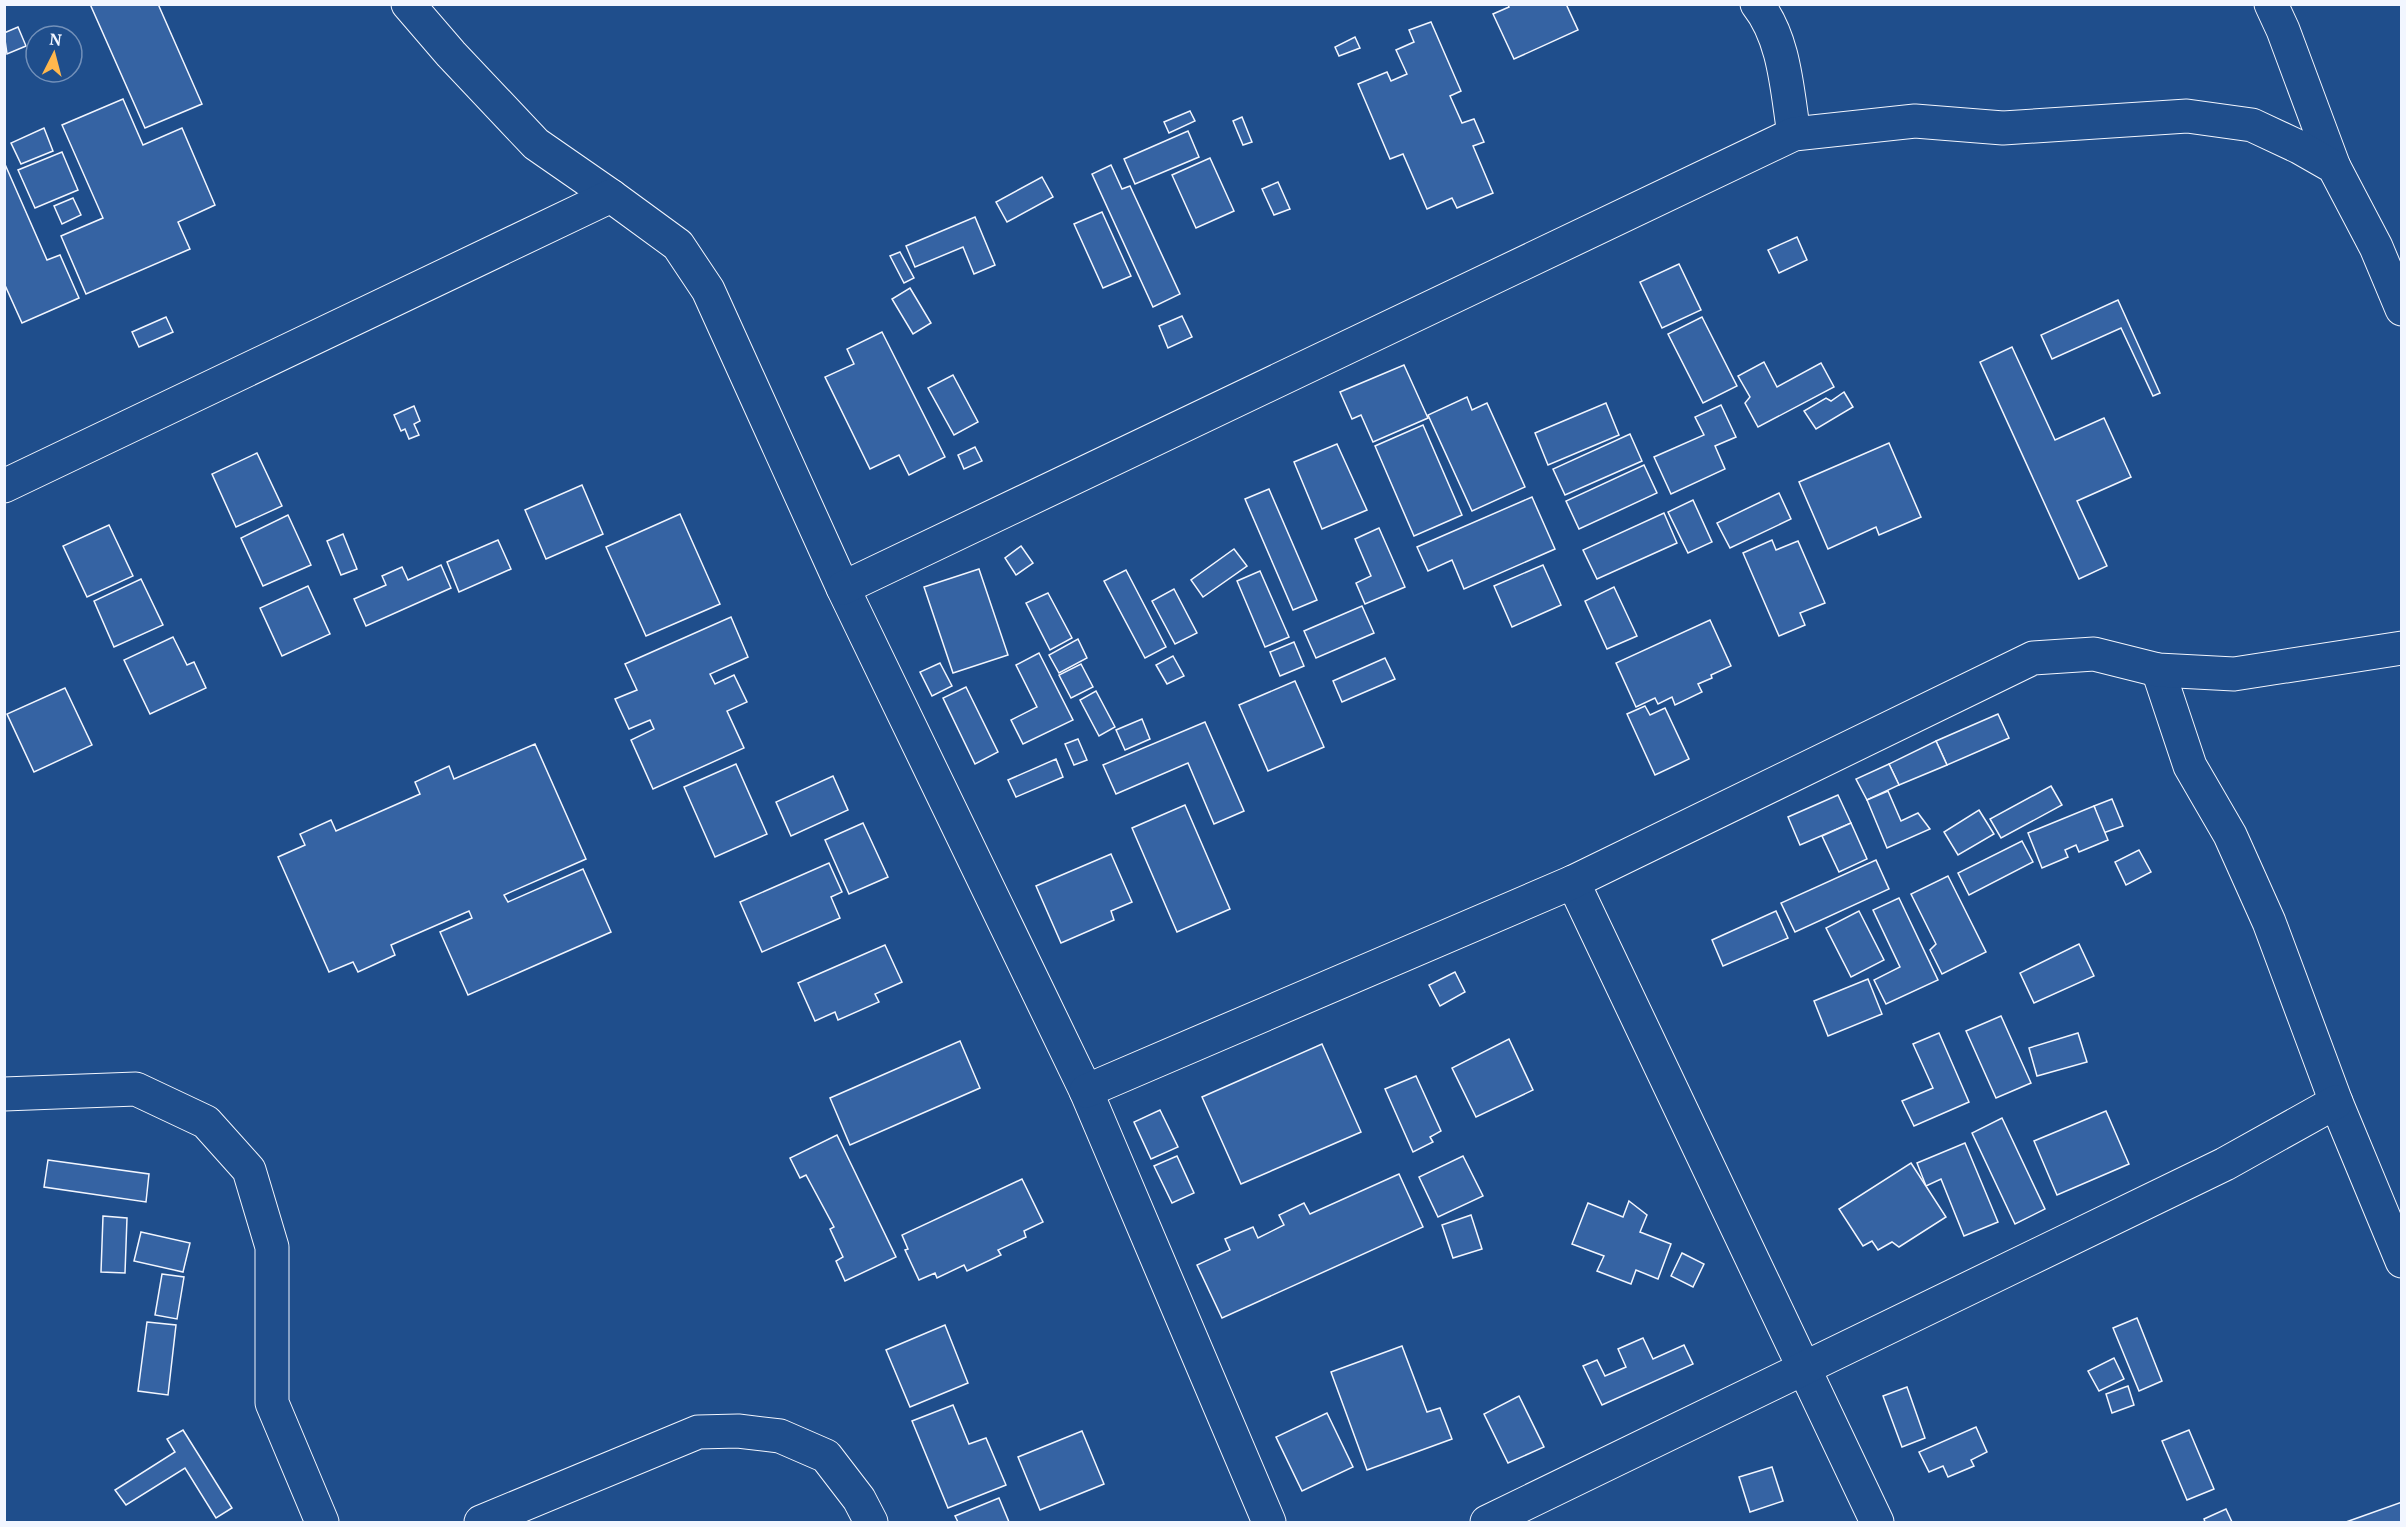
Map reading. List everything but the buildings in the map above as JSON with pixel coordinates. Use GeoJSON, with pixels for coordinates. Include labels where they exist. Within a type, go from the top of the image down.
{"type":"FeatureCollection","features":[{"type":"Feature","properties":{"kind":"street"},"geometry":{"type":"LineString","coordinates":[[408,4],[451,54],[536,144],[678,245],[708,290],[843,588],[1086,1091],[1269,1522]]}},
{"type":"Feature","properties":{"kind":"street"},"geometry":{"type":"LineString","coordinates":[[1757,4],[1765,15],[1783,62],[1794,134]]}},
{"type":"Feature","properties":{"kind":"street"},"geometry":{"type":"LineString","coordinates":[[2271,4],[2283,30],[2334,167],[2376,247],[2402,309]]}},
{"type":"Feature","properties":{"kind":"street"},"geometry":{"type":"LineString","coordinates":[[843,588],[1794,134],[1915,121],[2003,128],[2187,116],[2252,125],[2299,147],[2334,167]]}},
{"type":"Feature","properties":{"kind":"street"},"geometry":{"type":"LineString","coordinates":[[4,486],[611,196]]}},
{"type":"Feature","properties":{"kind":"street"},"geometry":{"type":"LineString","coordinates":[[1086,1091],[1573,882],[2034,658],[2094,654],[2158,670],[2234,674],[2402,648]]}},
{"type":"Feature","properties":{"kind":"street"},"geometry":{"type":"LineString","coordinates":[[2158,670],[2190,765],[2230,835],[2269,922],[2336,1102],[2402,1262]]}},
{"type":"Feature","properties":{"kind":"street"},"geometry":{"type":"LineString","coordinates":[[1573,882],[1877,1522]]}},
{"type":"Feature","properties":{"kind":"street"},"geometry":{"type":"LineString","coordinates":[[4,1094],[136,1089],[206,1122],[249,1170],[272,1247],[272,1404],[322,1522]]}},
{"type":"Feature","properties":{"kind":"street"},"geometry":{"type":"LineString","coordinates":[[1487,1522],[2225,1164],[2336,1102]]}},
{"type":"Feature","properties":{"kind":"street"},"geometry":{"type":"LineString","coordinates":[[481,1522],[698,1432],[738,1431],[780,1436],[826,1456],[859,1499],[871,1522]]}}]}
